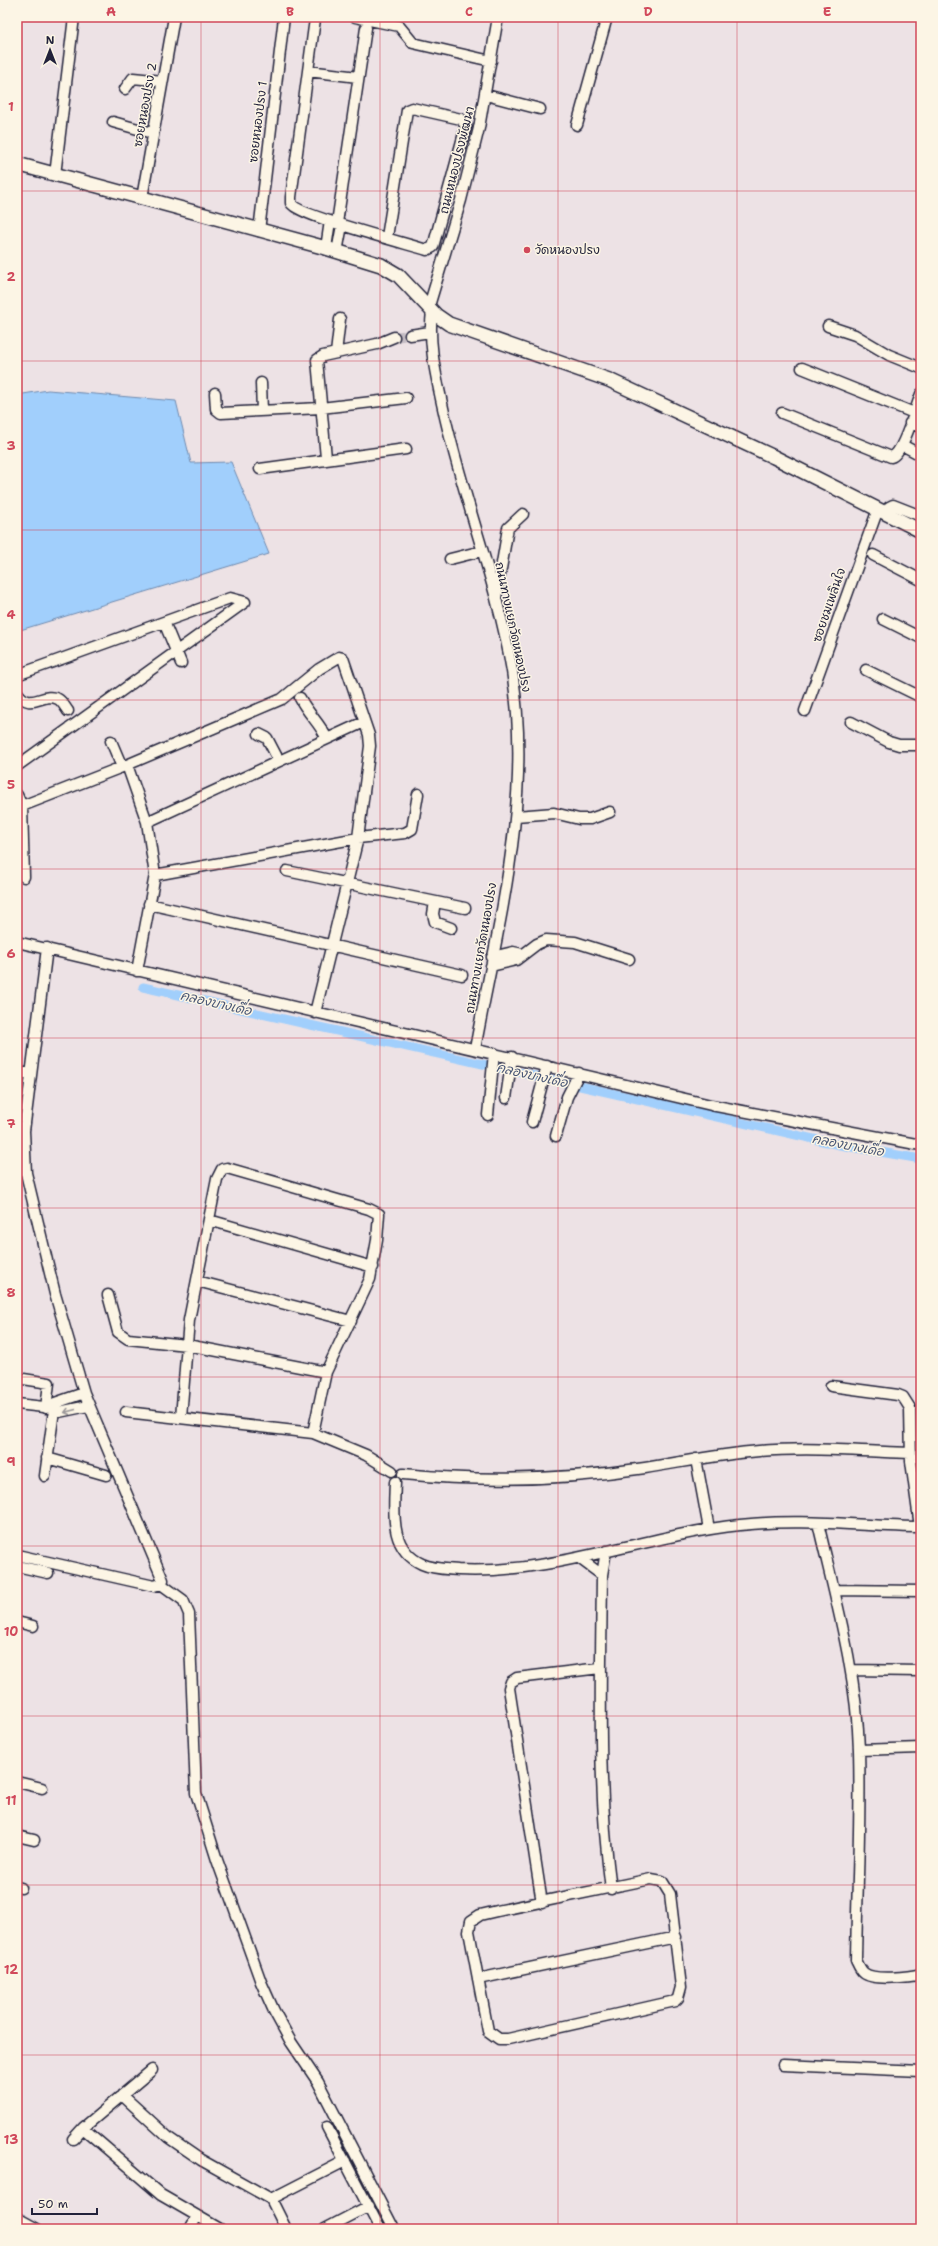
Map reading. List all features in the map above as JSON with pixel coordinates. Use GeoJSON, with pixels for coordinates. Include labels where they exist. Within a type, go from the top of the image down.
{"type":"FeatureCollection","features":[{"type":"Feature","properties":{"kind":"street"},"geometry":{"type":"LineString","coordinates":[[55,175],[74,17]]}},
{"type":"Feature","properties":{"kind":"street","name":"ซอยหนองปรง 2"},"geometry":{"type":"LineString","coordinates":[[142,198],[152,133],[174,17]]}},
{"type":"Feature","properties":{"kind":"street","name":"ซอยหนองปรง 1"},"geometry":{"type":"LineString","coordinates":[[258,231],[284,17]]}},
{"type":"Feature","properties":{"kind":"street"},"geometry":{"type":"LineString","coordinates":[[355,17],[399,26],[413,44],[491,61]]}},
{"type":"Feature","properties":{"kind":"street","name":"ถนนหนองปรงพัฒนา"},"geometry":{"type":"LineString","coordinates":[[430,309],[461,200],[486,95],[498,17]]}},
{"type":"Feature","properties":{"kind":"street"},"geometry":{"type":"LineString","coordinates":[[577,125],[607,17]]}},
{"type":"Feature","properties":{"kind":"street"},"geometry":{"type":"LineString","coordinates":[[315,20],[291,203],[296,209],[336,223],[427,250],[433,247],[466,126],[464,120],[412,108],[407,110],[387,237]]}},
{"type":"Feature","properties":{"kind":"street"},"geometry":{"type":"LineString","coordinates":[[332,250],[366,28]]}},
{"type":"Feature","properties":{"kind":"street"},"geometry":{"type":"LineString","coordinates":[[308,71],[358,77]]}},
{"type":"Feature","properties":{"kind":"street"},"geometry":{"type":"LineString","coordinates":[[125,89],[130,80],[137,77],[163,81]]}},
{"type":"Feature","properties":{"kind":"street"},"geometry":{"type":"LineString","coordinates":[[486,95],[540,109]]}},
{"type":"Feature","properties":{"kind":"street"},"geometry":{"type":"LineString","coordinates":[[113,122],[152,133]]}},
{"type":"Feature","properties":{"kind":"street"},"geometry":{"type":"LineString","coordinates":[[17,164],[332,250],[391,270],[430,309],[449,324],[609,380],[670,407],[921,531]]}},
{"type":"Feature","properties":{"kind":"street","name":"ถนนทางแยกวัดหนองปรง"},"geometry":{"type":"LineString","coordinates":[[430,309],[426,332],[448,432],[479,552],[496,600],[512,669],[517,705],[519,753],[516,816],[476,1048]]}},
{"type":"Feature","properties":{"kind":"street"},"geometry":{"type":"LineString","coordinates":[[336,354],[340,320]]}},
{"type":"Feature","properties":{"kind":"street"},"geometry":{"type":"LineString","coordinates":[[828,326],[855,335],[889,355],[921,368]]}},
{"type":"Feature","properties":{"kind":"street"},"geometry":{"type":"LineString","coordinates":[[411,334],[426,332]]}},
{"type":"Feature","properties":{"kind":"street"},"geometry":{"type":"LineString","coordinates":[[326,458],[316,364],[319,357],[377,344],[394,337]]}},
{"type":"Feature","properties":{"kind":"street"},"geometry":{"type":"LineString","coordinates":[[802,368],[914,414]]}},
{"type":"Feature","properties":{"kind":"street"},"geometry":{"type":"LineString","coordinates":[[262,383],[262,411]]}},
{"type":"Feature","properties":{"kind":"street"},"geometry":{"type":"LineString","coordinates":[[215,393],[216,409],[218,412],[321,408],[406,398]]}},
{"type":"Feature","properties":{"kind":"street"},"geometry":{"type":"LineString","coordinates":[[782,413],[888,456],[895,456],[902,445],[921,394]]}},
{"type":"Feature","properties":{"kind":"street"},"geometry":{"type":"LineString","coordinates":[[910,424],[921,427]]}},
{"type":"Feature","properties":{"kind":"street"},"geometry":{"type":"LineString","coordinates":[[902,445],[921,455]]}},
{"type":"Feature","properties":{"kind":"street"},"geometry":{"type":"LineString","coordinates":[[260,469],[326,458],[406,448]]}},
{"type":"Feature","properties":{"kind":"street"},"geometry":{"type":"LineString","coordinates":[[882,512],[893,505],[921,516]]}},
{"type":"Feature","properties":{"kind":"street","name":"ซอยชมเพลินใจ"},"geometry":{"type":"LineString","coordinates":[[805,711],[882,512]]}},
{"type":"Feature","properties":{"kind":"street"},"geometry":{"type":"LineString","coordinates":[[496,600],[508,528],[523,514]]}},
{"type":"Feature","properties":{"kind":"street"},"geometry":{"type":"LineString","coordinates":[[450,559],[479,552]]}},
{"type":"Feature","properties":{"kind":"street"},"geometry":{"type":"LineString","coordinates":[[873,555],[921,580]]}},
{"type":"Feature","properties":{"kind":"street"},"geometry":{"type":"LineString","coordinates":[[17,675],[230,598],[245,602],[17,766]]}},
{"type":"Feature","properties":{"kind":"street"},"geometry":{"type":"LineString","coordinates":[[883,619],[921,638]]}},
{"type":"Feature","properties":{"kind":"street"},"geometry":{"type":"LineString","coordinates":[[164,622],[181,663]]}},
{"type":"Feature","properties":{"kind":"street"},"geometry":{"type":"LineString","coordinates":[[22,806],[124,766],[282,699],[306,679],[339,657],[343,658],[369,736],[370,746],[358,838],[331,944],[316,1013]]}},
{"type":"Feature","properties":{"kind":"street"},"geometry":{"type":"LineString","coordinates":[[866,670],[921,697]]}},
{"type":"Feature","properties":{"kind":"street"},"geometry":{"type":"LineString","coordinates":[[17,692],[25,701],[30,702],[50,697],[57,698],[68,711]]}},
{"type":"Feature","properties":{"kind":"street"},"geometry":{"type":"LineString","coordinates":[[300,698],[308,713],[322,727],[327,739]]}},
{"type":"Feature","properties":{"kind":"street"},"geometry":{"type":"LineString","coordinates":[[147,822],[364,722]]}},
{"type":"Feature","properties":{"kind":"street"},"geometry":{"type":"LineString","coordinates":[[851,722],[888,742],[899,745],[921,745]]}},
{"type":"Feature","properties":{"kind":"street"},"geometry":{"type":"LineString","coordinates":[[259,734],[267,738],[279,761]]}},
{"type":"Feature","properties":{"kind":"street"},"geometry":{"type":"LineString","coordinates":[[111,741],[124,766],[147,822],[155,875],[138,971]]}},
{"type":"Feature","properties":{"kind":"street"},"geometry":{"type":"LineString","coordinates":[[155,875],[358,838],[405,833],[412,829],[418,794]]}},
{"type":"Feature","properties":{"kind":"street"},"geometry":{"type":"LineString","coordinates":[[17,795],[22,806],[24,877]]}},
{"type":"Feature","properties":{"kind":"street"},"geometry":{"type":"LineString","coordinates":[[516,816],[554,813],[579,819],[590,818],[610,812]]}},
{"type":"Feature","properties":{"kind":"street"},"geometry":{"type":"LineString","coordinates":[[287,871],[465,908]]}},
{"type":"Feature","properties":{"kind":"street"},"geometry":{"type":"LineString","coordinates":[[435,902],[433,914],[435,922],[451,928]]}},
{"type":"Feature","properties":{"kind":"street"},"geometry":{"type":"LineString","coordinates":[[149,904],[331,944],[462,975]]}},
{"type":"Feature","properties":{"kind":"street"},"geometry":{"type":"LineString","coordinates":[[492,961],[513,952],[522,954],[541,942],[561,940],[575,942],[629,959]]}},
{"type":"Feature","properties":{"kind":"street"},"geometry":{"type":"LineString","coordinates":[[17,942],[48,948],[316,1013],[476,1048],[493,1061],[545,1073],[921,1145]]}},
{"type":"Feature","properties":{"kind":"street"},"geometry":{"type":"LineString","coordinates":[[48,948],[20,1146],[55,1294],[88,1406],[163,1575],[161,1584]]}},
{"type":"Feature","properties":{"kind":"street"},"geometry":{"type":"LineString","coordinates":[[488,1115],[493,1061]]}},
{"type":"Feature","properties":{"kind":"street"},"geometry":{"type":"LineString","coordinates":[[506,1098],[511,1064]]}},
{"type":"Feature","properties":{"kind":"street"},"geometry":{"type":"LineString","coordinates":[[17,1073],[31,1073]]}},
{"type":"Feature","properties":{"kind":"street"},"geometry":{"type":"LineString","coordinates":[[532,1122],[545,1073]]}},
{"type":"Feature","properties":{"kind":"street"},"geometry":{"type":"LineString","coordinates":[[556,1136],[567,1097],[576,1079]]}},
{"type":"Feature","properties":{"kind":"street"},"geometry":{"type":"LineString","coordinates":[[181,1417],[189,1320],[219,1172],[222,1169],[233,1168],[379,1214],[380,1220],[370,1278],[326,1372],[314,1433]]}},
{"type":"Feature","properties":{"kind":"street"},"geometry":{"type":"LineString","coordinates":[[209,1220],[373,1266]]}},
{"type":"Feature","properties":{"kind":"street"},"geometry":{"type":"LineString","coordinates":[[197,1281],[351,1321]]}},
{"type":"Feature","properties":{"kind":"street"},"geometry":{"type":"LineString","coordinates":[[108,1295],[118,1332],[123,1336],[187,1345],[326,1372]]}},
{"type":"Feature","properties":{"kind":"street"},"geometry":{"type":"LineString","coordinates":[[17,1378],[49,1382],[47,1458],[44,1476]]}},
{"type":"Feature","properties":{"kind":"street"},"geometry":{"type":"LineString","coordinates":[[392,1471],[391,1480],[395,1482],[394,1522],[397,1538],[402,1549],[422,1565],[436,1568],[465,1570],[505,1569],[580,1558],[709,1529],[775,1521],[921,1527],[910,1453],[910,1408],[903,1397],[891,1393],[831,1386]]}},
{"type":"Feature","properties":{"kind":"street"},"geometry":{"type":"LineString","coordinates":[[49,1408],[61,1400],[84,1393]]}},
{"type":"Feature","properties":{"kind":"street"},"geometry":{"type":"LineString","coordinates":[[17,1404],[49,1408],[58,1412],[65,1412],[88,1406]]}},
{"type":"Feature","properties":{"kind":"street"},"geometry":{"type":"LineString","coordinates":[[126,1412],[314,1433],[366,1455],[392,1471],[400,1470],[403,1474],[468,1479],[540,1479],[645,1468],[696,1459],[759,1451],[804,1449],[910,1453]]}},
{"type":"Feature","properties":{"kind":"street"},"geometry":{"type":"LineString","coordinates":[[47,1458],[106,1475]]}},
{"type":"Feature","properties":{"kind":"street"},"geometry":{"type":"LineString","coordinates":[[696,1459],[709,1529]]}},
{"type":"Feature","properties":{"kind":"street"},"geometry":{"type":"LineString","coordinates":[[395,1482],[402,1479],[403,1474]]}},
{"type":"Feature","properties":{"kind":"street"},"geometry":{"type":"LineString","coordinates":[[818,1523],[851,1670],[859,1750],[856,1960],[865,1974],[873,1977],[912,1976],[921,1974]]}},
{"type":"Feature","properties":{"kind":"street"},"geometry":{"type":"LineString","coordinates":[[606,1551],[602,1575],[600,1668],[604,1806],[611,1889]]}},
{"type":"Feature","properties":{"kind":"street"},"geometry":{"type":"LineString","coordinates":[[17,1555],[154,1586],[161,1584]]}},
{"type":"Feature","properties":{"kind":"street"},"geometry":{"type":"LineString","coordinates":[[580,1558],[602,1575]]}},
{"type":"Feature","properties":{"kind":"street"},"geometry":{"type":"LineString","coordinates":[[17,1566],[48,1573]]}},
{"type":"Feature","properties":{"kind":"street"},"geometry":{"type":"LineString","coordinates":[[161,1584],[183,1600],[189,1614],[196,1793],[253,1961],[274,2011],[291,2042],[318,2082],[394,2229]]}},
{"type":"Feature","properties":{"kind":"street"},"geometry":{"type":"LineString","coordinates":[[834,1590],[921,1591]]}},
{"type":"Feature","properties":{"kind":"street"},"geometry":{"type":"LineString","coordinates":[[17,1622],[33,1626]]}},
{"type":"Feature","properties":{"kind":"street"},"geometry":{"type":"LineString","coordinates":[[542,1903],[509,1688],[511,1682],[517,1678],[600,1668]]}},
{"type":"Feature","properties":{"kind":"street"},"geometry":{"type":"LineString","coordinates":[[851,1670],[921,1672]]}},
{"type":"Feature","properties":{"kind":"street"},"geometry":{"type":"LineString","coordinates":[[859,1750],[921,1748]]}},
{"type":"Feature","properties":{"kind":"street"},"geometry":{"type":"LineString","coordinates":[[17,1782],[42,1788]]}},
{"type":"Feature","properties":{"kind":"street"},"geometry":{"type":"LineString","coordinates":[[17,1836],[34,1840]]}},
{"type":"Feature","properties":{"kind":"street"},"geometry":{"type":"LineString","coordinates":[[646,1880],[662,1880],[670,1894],[676,1937],[681,1987],[678,1998],[675,2002],[508,2039],[499,2039],[488,2031],[469,1931],[471,1921],[480,1915],[542,1903],[611,1889],[646,1880]]}},
{"type":"Feature","properties":{"kind":"street"},"geometry":{"type":"LineString","coordinates":[[478,1980],[676,1937]]}},
{"type":"Feature","properties":{"kind":"street"},"geometry":{"type":"LineString","coordinates":[[783,2065],[921,2071]]}},
{"type":"Feature","properties":{"kind":"street"},"geometry":{"type":"LineString","coordinates":[[73,2139],[82,2128],[152,2070]]}},
{"type":"Feature","properties":{"kind":"street"},"geometry":{"type":"LineString","coordinates":[[122,2095],[169,2138],[195,2156],[271,2199],[286,2229]]}},
{"type":"Feature","properties":{"kind":"street"},"geometry":{"type":"LineString","coordinates":[[327,2127],[380,2229]]}},
{"type":"Feature","properties":{"kind":"street"},"geometry":{"type":"LineString","coordinates":[[82,2128],[143,2182],[161,2195],[220,2229]]}},
{"type":"Feature","properties":{"kind":"street"},"geometry":{"type":"LineString","coordinates":[[271,2199],[345,2161]]}},
{"type":"Feature","properties":{"kind":"street"},"geometry":{"type":"LineString","coordinates":[[325,2229],[369,2206]]}},
{"type":"Feature","properties":{"kind":"street"},"geometry":{"type":"LineString","coordinates":[[190,2229],[197,2216]]}},
{"type":"Feature","properties":{"kind":"street"},"geometry":{"type":"LineString","coordinates":[[17,2218],[37,2229]]}},
{"type":"Feature","properties":{"kind":"water"},"geometry":{"type":"Polygon","coordinates":[[[48,390],[176,401],[191,463],[231,462],[269,554],[17,631],[17,395],[48,390]]]}},
{"type":"Feature","properties":{"kind":"waterway","name":"คลองบางเดื่อ"},"geometry":{"type":"LineString","coordinates":[[143,987],[840,1145],[921,1159]]}},
{"type":"Feature","properties":{"kind":"tunnel"},"geometry":{"type":"LineString","coordinates":[[394,337],[410,335]]}},
{"type":"Feature","properties":{"kind":"place","name":"วัดหนองปรง"},"geometry":{"type":"Point","coordinates":[527,250]}}]}
